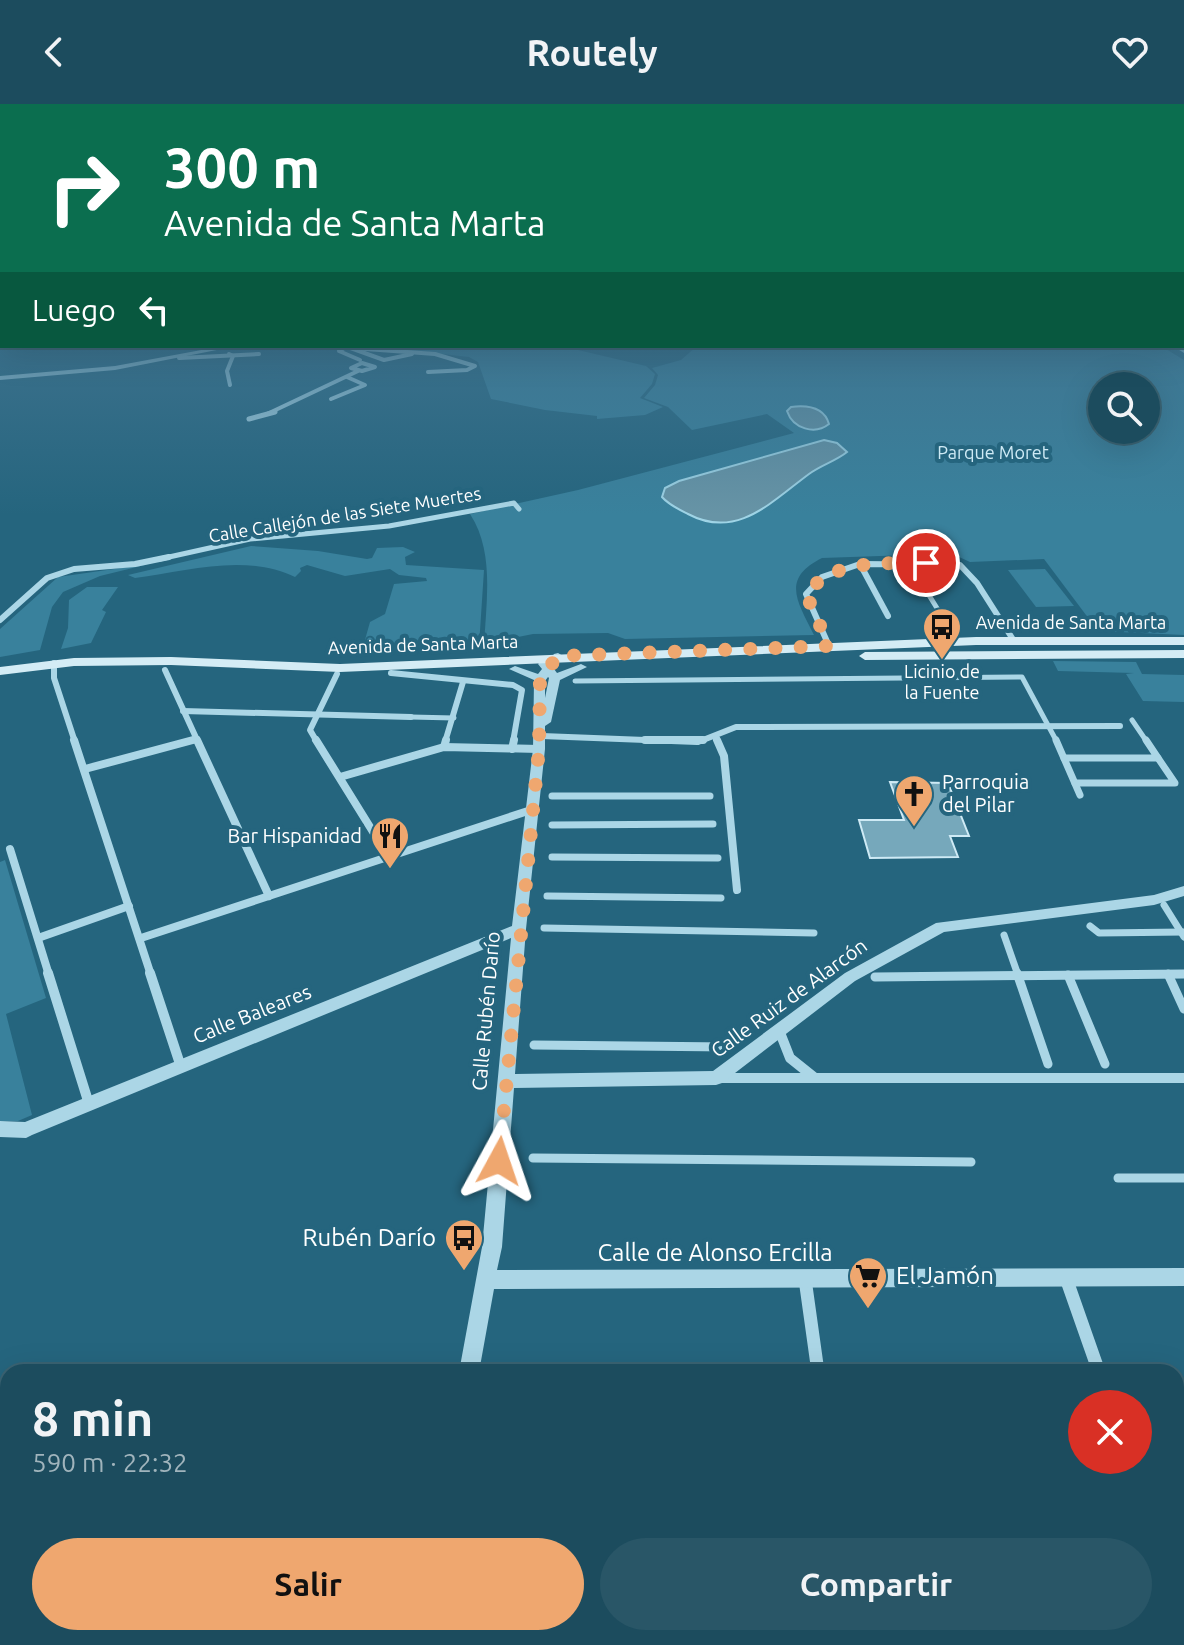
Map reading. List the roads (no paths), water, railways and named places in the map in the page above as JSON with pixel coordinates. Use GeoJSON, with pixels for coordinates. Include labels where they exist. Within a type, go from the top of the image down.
{"type":"FeatureCollection","features":[{"type":"Feature","properties":{"kind":"main road","name":"Avenida de Santa Marta"},"geometry":{"type":"LineString","coordinates":[[339,671],[558,656],[829,646],[1184,641]]}},
{"type":"Feature","properties":{"kind":"main road","name":"Avenida de Santa Marta"},"geometry":{"type":"LineString","coordinates":[[0,671],[168,666],[391,673],[515,669],[552,673],[581,667],[896,655],[1184,654]]}},
{"type":"Feature","properties":{"kind":"main road","name":"Avenida de Santa Marta"},"geometry":{"type":"LineString","coordinates":[[0,677],[53,668]]}},
{"type":"Feature","properties":{"kind":"street"},"geometry":{"type":"LineString","coordinates":[[0,378],[54,372]]}},
{"type":"Feature","properties":{"kind":"street"},"geometry":{"type":"LineString","coordinates":[[227,372],[230,385]]}},
{"type":"Feature","properties":{"kind":"street"},"geometry":{"type":"LineString","coordinates":[[249,419],[276,412],[356,372]]}},
{"type":"Feature","properties":{"kind":"street"},"geometry":{"type":"LineString","coordinates":[[428,372],[454,372]]}},
{"type":"Feature","properties":{"kind":"street"},"geometry":{"type":"LineString","coordinates":[[331,399],[366,384],[346,377]]}},
{"type":"Feature","properties":{"kind":"street","name":"Calle Callejón de las Siete Muertes"},"geometry":{"type":"LineString","coordinates":[[0,620],[3,614],[47,578],[74,569],[135,564],[250,539],[389,526],[514,503],[519,509]]}},
{"type":"Feature","properties":{"kind":"street"},"geometry":{"type":"LineString","coordinates":[[909,563],[940,613]]}},
{"type":"Feature","properties":{"kind":"street"},"geometry":{"type":"LineString","coordinates":[[829,646],[806,594],[822,577],[860,564],[954,563],[971,577],[1014,641]]}},
{"type":"Feature","properties":{"kind":"street"},"geometry":{"type":"LineString","coordinates":[[860,564],[888,616]]}},
{"type":"Feature","properties":{"kind":"street"},"geometry":{"type":"LineString","coordinates":[[971,577],[979,576]]}},
{"type":"Feature","properties":{"kind":"street","name":"Calle Rubén Darío"},"geometry":{"type":"LineString","coordinates":[[470,1364],[492,1247],[531,810],[552,673],[558,656]]}},
{"type":"Feature","properties":{"kind":"street"},"geometry":{"type":"LineString","coordinates":[[536,658],[552,673]]}},
{"type":"Feature","properties":{"kind":"street"},"geometry":{"type":"LineString","coordinates":[[168,666],[183,711],[269,896]]}},
{"type":"Feature","properties":{"kind":"street"},"geometry":{"type":"LineString","coordinates":[[1015,667],[1019,677]]}},
{"type":"Feature","properties":{"kind":"street"},"geometry":{"type":"LineString","coordinates":[[53,668],[181,1067]]}},
{"type":"Feature","properties":{"kind":"street"},"geometry":{"type":"LineString","coordinates":[[515,669],[540,679]]}},
{"type":"Feature","properties":{"kind":"street"},"geometry":{"type":"LineString","coordinates":[[339,671],[314,716],[310,730],[388,856]]}},
{"type":"Feature","properties":{"kind":"street"},"geometry":{"type":"LineString","coordinates":[[391,673],[513,685],[522,690],[512,749]]}},
{"type":"Feature","properties":{"kind":"street","name":"Calle Rubén Darío"},"geometry":{"type":"LineString","coordinates":[[540,743],[540,679],[552,673]]}},
{"type":"Feature","properties":{"kind":"street"},"geometry":{"type":"LineString","coordinates":[[575,681],[1022,677],[1050,727],[1080,795]]}},
{"type":"Feature","properties":{"kind":"street"},"geometry":{"type":"LineString","coordinates":[[444,747],[463,682]]}},
{"type":"Feature","properties":{"kind":"street"},"geometry":{"type":"LineString","coordinates":[[183,711],[454,718]]}},
{"type":"Feature","properties":{"kind":"street"},"geometry":{"type":"LineString","coordinates":[[1075,783],[1175,783],[1132,720]]}},
{"type":"Feature","properties":{"kind":"street"},"geometry":{"type":"LineString","coordinates":[[340,777],[444,747],[512,749],[540,743],[698,742],[736,727],[1120,726]]}},
{"type":"Feature","properties":{"kind":"street"},"geometry":{"type":"LineString","coordinates":[[716,737],[724,756],[737,890]]}},
{"type":"Feature","properties":{"kind":"street"},"geometry":{"type":"LineString","coordinates":[[85,769],[197,739]]}},
{"type":"Feature","properties":{"kind":"street"},"geometry":{"type":"LineString","coordinates":[[1064,758],[1158,758]]}},
{"type":"Feature","properties":{"kind":"street"},"geometry":{"type":"LineString","coordinates":[[552,796],[710,796]]}},
{"type":"Feature","properties":{"kind":"street"},"geometry":{"type":"LineString","coordinates":[[141,938],[531,810]]}},
{"type":"Feature","properties":{"kind":"street"},"geometry":{"type":"LineString","coordinates":[[552,825],[713,824]]}},
{"type":"Feature","properties":{"kind":"street"},"geometry":{"type":"LineString","coordinates":[[10,849],[89,1104]]}},
{"type":"Feature","properties":{"kind":"street"},"geometry":{"type":"LineString","coordinates":[[552,857],[718,858]]}},
{"type":"Feature","properties":{"kind":"street","name":"Calle Ruiz de Alarcón"},"geometry":{"type":"LineString","coordinates":[[506,1081],[716,1078],[871,963],[941,927],[1154,900],[1184,891]]}},
{"type":"Feature","properties":{"kind":"street"},"geometry":{"type":"LineString","coordinates":[[547,896],[721,898]]}},
{"type":"Feature","properties":{"kind":"street"},"geometry":{"type":"LineString","coordinates":[[1164,905],[1183,934]]}},
{"type":"Feature","properties":{"kind":"street"},"geometry":{"type":"LineString","coordinates":[[38,938],[129,906]]}},
{"type":"Feature","properties":{"kind":"street"},"geometry":{"type":"LineString","coordinates":[[1090,926],[1099,933],[1183,934]]}},
{"type":"Feature","properties":{"kind":"street"},"geometry":{"type":"LineString","coordinates":[[544,928],[814,933]]}},
{"type":"Feature","properties":{"kind":"street","name":"Calle Baleares"},"geometry":{"type":"LineString","coordinates":[[0,1129],[26,1130],[519,929]]}},
{"type":"Feature","properties":{"kind":"street"},"geometry":{"type":"LineString","coordinates":[[1004,935],[1048,1064]]}},
{"type":"Feature","properties":{"kind":"street"},"geometry":{"type":"LineString","coordinates":[[1168,974],[1184,1009]]}},
{"type":"Feature","properties":{"kind":"street"},"geometry":{"type":"LineString","coordinates":[[875,977],[1184,974]]}},
{"type":"Feature","properties":{"kind":"street"},"geometry":{"type":"LineString","coordinates":[[1068,975],[1105,1064]]}},
{"type":"Feature","properties":{"kind":"street"},"geometry":{"type":"LineString","coordinates":[[779,1030],[790,1058],[815,1078]]}},
{"type":"Feature","properties":{"kind":"street"},"geometry":{"type":"LineString","coordinates":[[534,1045],[729,1047]]}},
{"type":"Feature","properties":{"kind":"street"},"geometry":{"type":"LineString","coordinates":[[716,1078],[1184,1078]]}},
{"type":"Feature","properties":{"kind":"street"},"geometry":{"type":"LineString","coordinates":[[533,1158],[971,1162]]}},
{"type":"Feature","properties":{"kind":"street"},"geometry":{"type":"LineString","coordinates":[[1118,1178],[1184,1178]]}},
{"type":"Feature","properties":{"kind":"street"},"geometry":{"type":"LineString","coordinates":[[1066,1277],[1096,1364]]}},
{"type":"Feature","properties":{"kind":"street","name":"Calle de Alonso Ercilla"},"geometry":{"type":"LineString","coordinates":[[485,1280],[1184,1277]]}},
{"type":"Feature","properties":{"kind":"street"},"geometry":{"type":"LineString","coordinates":[[805,1279],[817,1364]]}},
{"type":"Feature","properties":{"kind":"place","name":"Licinio de la Fuente"},"geometry":{"type":"Point","coordinates":[942,661]}},
{"type":"Feature","properties":{"kind":"place","name":"Parroquia del Pilar"},"geometry":{"type":"Point","coordinates":[914,828]}},
{"type":"Feature","properties":{"kind":"place","name":"Bar Hispanidad"},"geometry":{"type":"Point","coordinates":[390,870]}},
{"type":"Feature","properties":{"kind":"place","name":"Rubén Darío"},"geometry":{"type":"Point","coordinates":[464,1272]}},
{"type":"Feature","properties":{"kind":"place","name":"El Jamón"},"geometry":{"type":"Point","coordinates":[868,1310]}},
{"type":"Feature","properties":{"kind":"park label","name":"Parque Moret"},"geometry":{"type":"Point","coordinates":[993,453]}}]}
